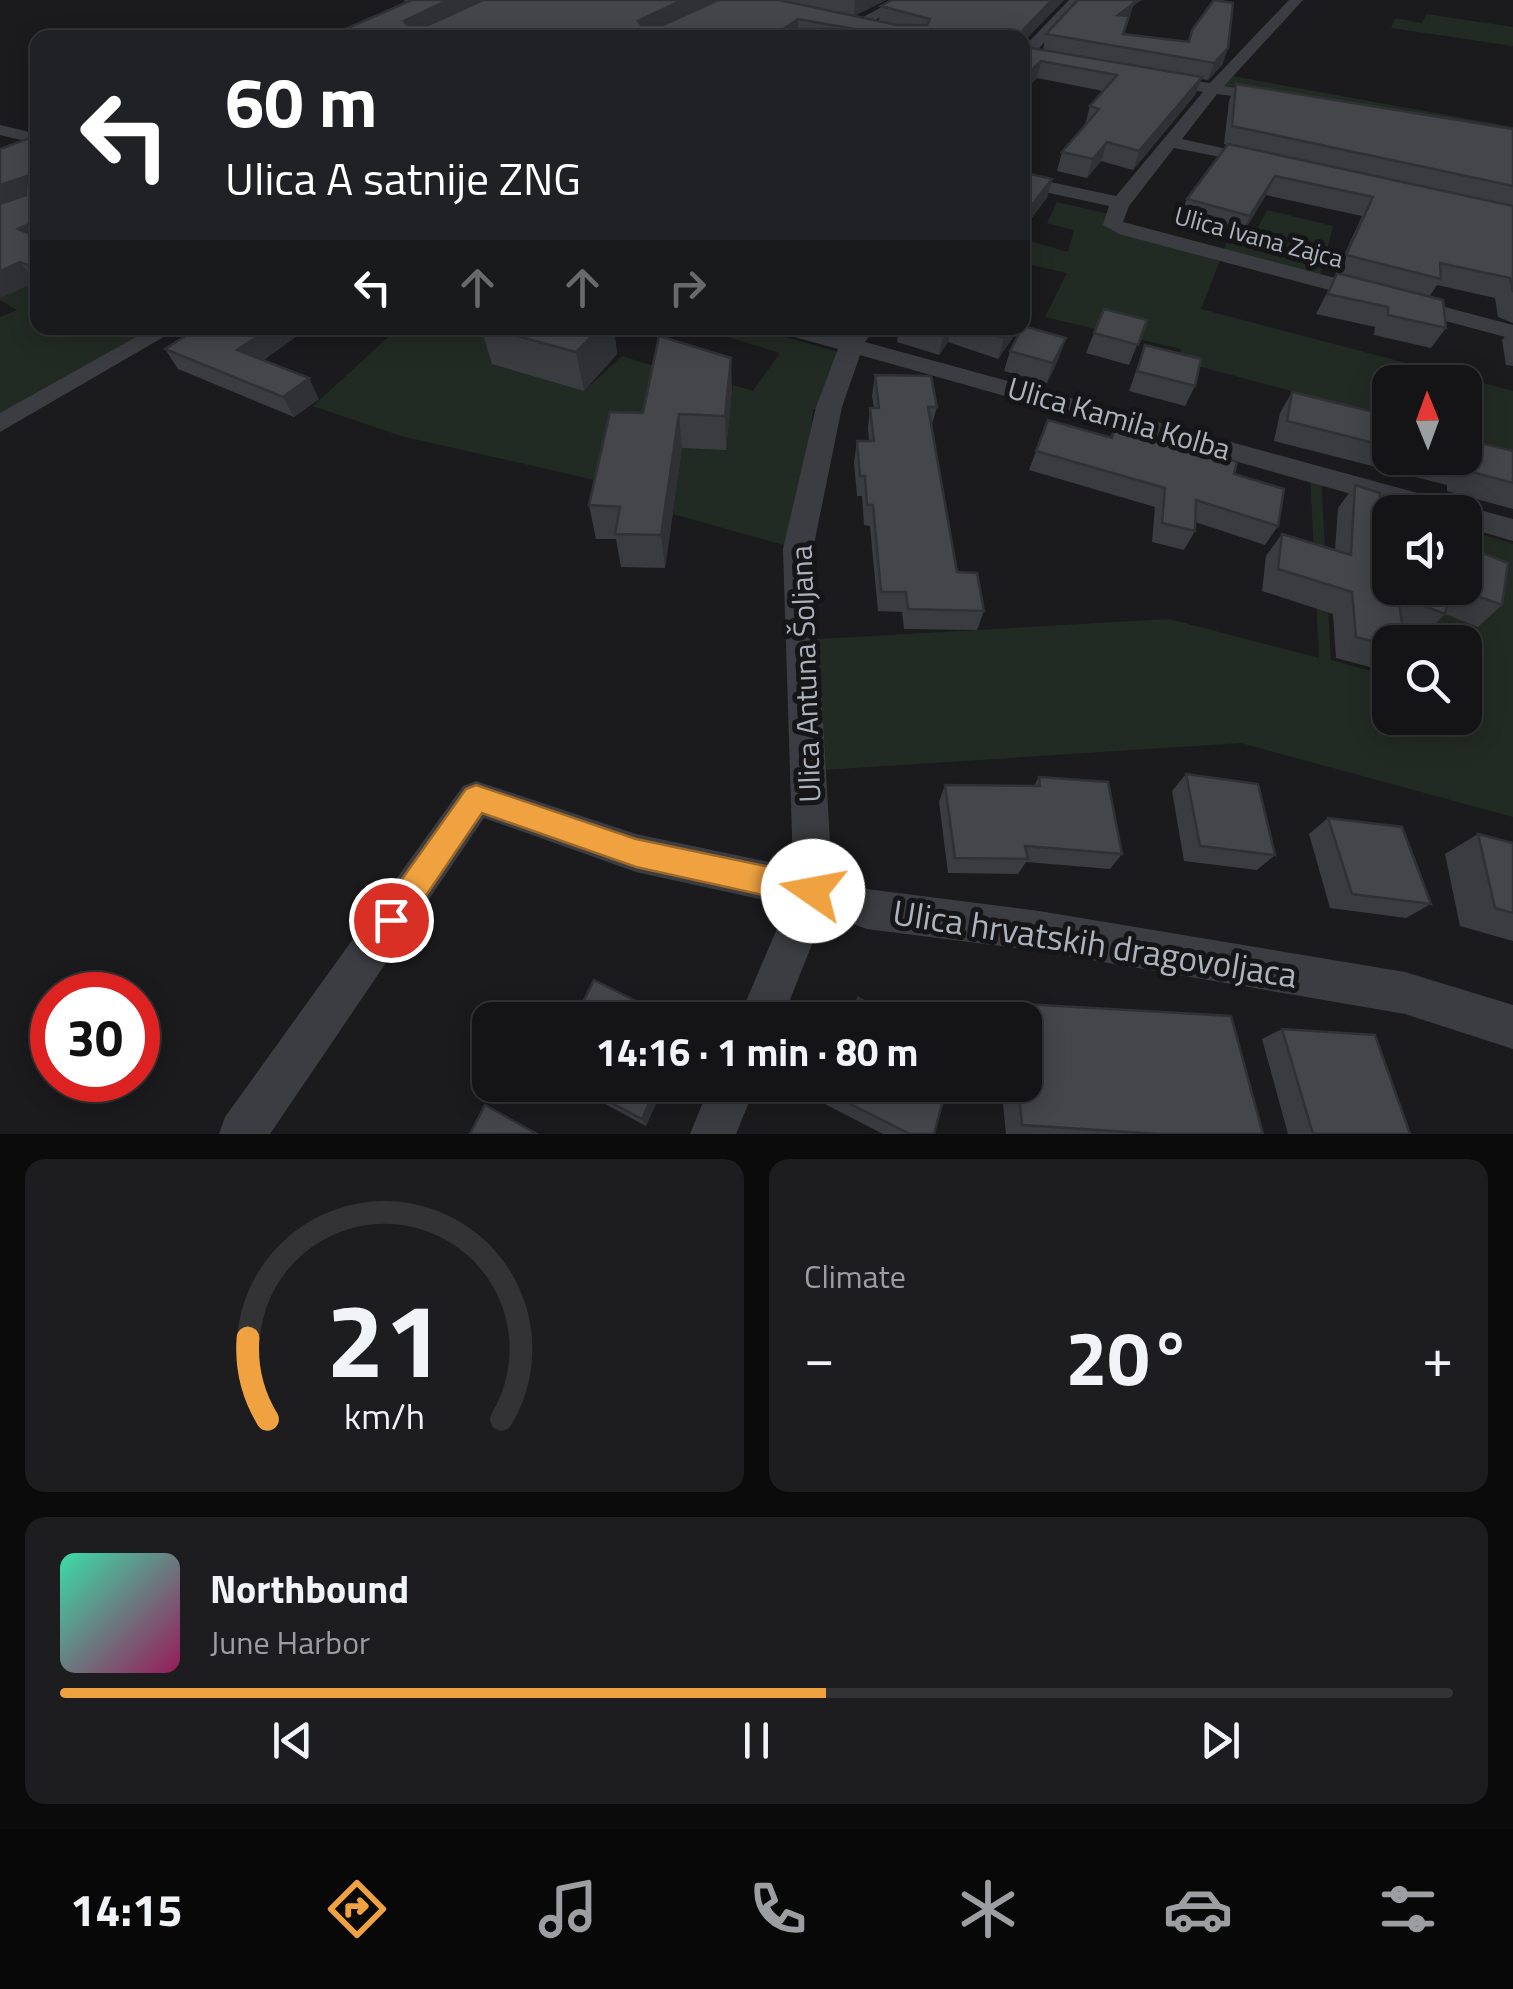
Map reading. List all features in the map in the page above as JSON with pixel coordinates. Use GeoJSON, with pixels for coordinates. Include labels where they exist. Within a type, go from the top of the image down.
{"type":"FeatureCollection","features":[{"type":"Feature","properties":{"kind":"street"},"geometry":{"type":"LineString","coordinates":[[880,30],[847,24],[905,0]]}},
{"type":"Feature","properties":{"kind":"street"},"geometry":{"type":"LineString","coordinates":[[1030,56],[1076,0]]}},
{"type":"Feature","properties":{"kind":"street"},"geometry":{"type":"LineString","coordinates":[[1030,183],[1121,203],[1214,88],[1296,0]]}},
{"type":"Feature","properties":{"kind":"street"},"geometry":{"type":"LineString","coordinates":[[1134,74],[1282,101]]}},
{"type":"Feature","properties":{"kind":"street"},"geometry":{"type":"LineString","coordinates":[[0,130],[30,137]]}},
{"type":"Feature","properties":{"kind":"street"},"geometry":{"type":"LineString","coordinates":[[1170,142],[1284,168]]}},
{"type":"Feature","properties":{"kind":"street","name":"Ulica Ivana Zajca"},"geometry":{"type":"LineString","coordinates":[[1121,203],[1113,215],[1113,225],[1126,230],[1513,332]]}},
{"type":"Feature","properties":{"kind":"street"},"geometry":{"type":"LineString","coordinates":[[0,424],[156,335]]}},
{"type":"Feature","properties":{"kind":"street","name":"Ulica Kamila Kolba"},"geometry":{"type":"LineString","coordinates":[[858,336],[1393,495]]}},
{"type":"Feature","properties":{"kind":"street","name":"Ulica Antuna Šoljana"},"geometry":{"type":"LineString","coordinates":[[813,891],[798,548],[828,410],[858,336]]}},
{"type":"Feature","properties":{"kind":"street"},"geometry":{"type":"LineString","coordinates":[[1482,522],[1513,530]]}},
{"type":"Feature","properties":{"kind":"street","name":"Ulica hrvatskih dragovoljaca"},"geometry":{"type":"LineString","coordinates":[[242,1134],[476,798],[636,853],[813,891],[867,909],[1039,931],[1405,993],[1513,1026]]}},
{"type":"Feature","properties":{"kind":"street"},"geometry":{"type":"LineString","coordinates":[[767,1002],[813,891]]}},
{"type":"Feature","properties":{"kind":"street"},"geometry":{"type":"LineString","coordinates":[[713,1134],[726,1102]]}},
{"type":"Feature","properties":{"kind":"shaded area"},"geometry":{"type":"Polygon","coordinates":[[[1426,14],[1513,27],[1513,46],[1391,28],[1395,18],[1422,23],[1426,14]]]}},
{"type":"Feature","properties":{"kind":"shaded area"},"geometry":{"type":"Polygon","coordinates":[[[1226,75],[1513,127],[1513,143],[1221,87],[1226,75]]]}},
{"type":"Feature","properties":{"kind":"shaded area"},"geometry":{"type":"Polygon","coordinates":[[[1057,202],[1113,215],[1113,225],[1222,254],[1230,233],[1252,239],[1267,210],[1333,226],[1319,281],[1222,255],[1201,309],[1414,365],[1372,365],[1372,412],[1179,361],[1181,349],[1045,317],[1067,273],[1030,265],[1030,241],[1068,252],[1074,230],[1047,223],[1057,202]]]}},
{"type":"Feature","properties":{"kind":"shaded area"},"geometry":{"type":"Polygon","coordinates":[[[30,281],[30,335],[156,335],[0,424],[0,317],[17,310],[0,300],[0,287],[30,281]]]}},
{"type":"Feature","properties":{"kind":"shaded area"},"geometry":{"type":"Polygon","coordinates":[[[390,335],[536,335],[584,391],[622,356],[663,369],[647,447],[608,483],[401,436],[313,406],[390,335]]]}},
{"type":"Feature","properties":{"kind":"shaded area"},"geometry":{"type":"Polygon","coordinates":[[[722,335],[778,335],[848,355],[828,410],[813,409],[798,549],[673,514],[682,448],[726,449],[733,385],[753,391],[780,353],[722,335]]]}},
{"type":"Feature","properties":{"kind":"shaded area"},"geometry":{"type":"Polygon","coordinates":[[[1482,383],[1513,391],[1513,450],[1482,442],[1482,383]]]}},
{"type":"Feature","properties":{"kind":"shaded area"},"geometry":{"type":"Polygon","coordinates":[[[1310,473],[1321,476],[1331,660],[1372,671],[1372,735],[1482,735],[1482,625],[1478,625],[1472,605],[1482,605],[1482,534],[1513,544],[1513,817],[1241,743],[808,771],[802,640],[1169,619],[1319,658],[1310,473]]]}},
{"type":"Feature","properties":{"kind":"shaded area"},"geometry":{"type":"Polygon","coordinates":[[[1436,610],[1475,625],[1432,625],[1436,610]]]}},
{"type":"Feature","properties":{"kind":"building"},"geometry":{"type":"Polygon","coordinates":[[[412,0],[448,0],[404,21],[407,25],[428,25],[483,0],[682,0],[638,21],[641,25],[663,25],[718,0],[779,0],[897,25],[927,25],[930,19],[881,6],[892,0],[1052,0],[1023,30],[860,30],[798,19],[782,30],[343,30],[412,0]]]}},
{"type":"Feature","properties":{"kind":"building"},"geometry":{"type":"Polygon","coordinates":[[[1078,0],[1135,0],[1118,15],[1129,16],[1123,34],[1189,42],[1192,30],[1214,0],[1233,3],[1228,48],[1214,63],[1046,34],[1078,0]]]}},
{"type":"Feature","properties":{"kind":"building"},"geometry":{"type":"Polygon","coordinates":[[[1030,48],[1202,77],[1139,151],[1107,142],[1093,159],[1062,152],[1099,109],[1090,106],[1117,75],[1041,61],[1030,71],[1030,48]]]}},
{"type":"Feature","properties":{"kind":"building"},"geometry":{"type":"Polygon","coordinates":[[[1236,84],[1513,129],[1513,186],[1232,126],[1236,84]]]}},
{"type":"Feature","properties":{"kind":"building"},"geometry":{"type":"Polygon","coordinates":[[[30,138],[30,224],[18,229],[30,234],[30,266],[20,262],[0,271],[0,204],[26,195],[27,176],[0,185],[0,149],[30,138]]]}},
{"type":"Feature","properties":{"kind":"building"},"geometry":{"type":"Polygon","coordinates":[[[1228,144],[1513,206],[1513,292],[1510,278],[1440,263],[1441,279],[1346,255],[1373,197],[1275,176],[1250,216],[1187,199],[1228,144]]]}},
{"type":"Feature","properties":{"kind":"building"},"geometry":{"type":"Polygon","coordinates":[[[1030,174],[1052,179],[1030,208],[1030,174]]]}},
{"type":"Feature","properties":{"kind":"building"},"geometry":{"type":"Polygon","coordinates":[[[1337,273],[1443,300],[1446,328],[1388,315],[1388,307],[1328,294],[1337,273]]]}},
{"type":"Feature","properties":{"kind":"building"},"geometry":{"type":"Polygon","coordinates":[[[1104,309],[1147,320],[1138,345],[1094,333],[1104,309]]]}},
{"type":"Feature","properties":{"kind":"building"},"geometry":{"type":"Polygon","coordinates":[[[1030,328],[1066,338],[1053,363],[1010,351],[1018,335],[1030,335],[1030,328]]]}},
{"type":"Feature","properties":{"kind":"building"},"geometry":{"type":"Polygon","coordinates":[[[187,335],[260,335],[237,350],[309,378],[283,397],[165,349],[187,335]]]}},
{"type":"Feature","properties":{"kind":"building"},"geometry":{"type":"Polygon","coordinates":[[[514,335],[593,335],[576,352],[514,335]]]}},
{"type":"Feature","properties":{"kind":"building"},"geometry":{"type":"Polygon","coordinates":[[[659,336],[731,358],[725,416],[679,414],[661,535],[615,534],[620,507],[589,505],[610,412],[643,413],[659,336]]]}},
{"type":"Feature","properties":{"kind":"building"},"geometry":{"type":"Polygon","coordinates":[[[1145,345],[1201,359],[1195,386],[1137,371],[1145,345]]]}},
{"type":"Feature","properties":{"kind":"building"},"geometry":{"type":"Polygon","coordinates":[[[875,375],[931,376],[937,407],[928,407],[957,572],[977,573],[984,611],[908,609],[906,592],[881,592],[873,505],[867,505],[857,441],[874,441],[870,408],[879,408],[875,375]]]}},
{"type":"Feature","properties":{"kind":"building"},"geometry":{"type":"Polygon","coordinates":[[[1292,392],[1372,412],[1372,442],[1287,421],[1292,392]]]}},
{"type":"Feature","properties":{"kind":"building"},"geometry":{"type":"Polygon","coordinates":[[[1048,420],[1112,438],[1116,423],[1237,462],[1234,474],[1284,489],[1278,526],[1196,500],[1195,531],[1162,523],[1165,488],[1036,451],[1048,420]]]}},
{"type":"Feature","properties":{"kind":"building"},"geometry":{"type":"Polygon","coordinates":[[[1482,443],[1513,451],[1513,483],[1482,475],[1482,443]]]}},
{"type":"Feature","properties":{"kind":"building"},"geometry":{"type":"Polygon","coordinates":[[[1355,485],[1380,493],[1372,495],[1372,605],[1399,605],[1402,625],[1372,625],[1372,641],[1356,637],[1352,592],[1278,569],[1282,534],[1351,555],[1355,485]]]}},
{"type":"Feature","properties":{"kind":"building"},"geometry":{"type":"Polygon","coordinates":[[[1482,553],[1508,563],[1502,605],[1482,598],[1482,553]]]}},
{"type":"Feature","properties":{"kind":"building"},"geometry":{"type":"Polygon","coordinates":[[[1422,605],[1447,605],[1445,614],[1422,605]]]}},
{"type":"Feature","properties":{"kind":"building"},"geometry":{"type":"Polygon","coordinates":[[[1186,774],[1258,784],[1275,855],[1200,846],[1186,774]]]}},
{"type":"Feature","properties":{"kind":"building"},"geometry":{"type":"Polygon","coordinates":[[[1039,777],[1108,782],[1122,854],[1025,846],[1028,859],[955,858],[945,785],[1040,786],[1039,777]]]}},
{"type":"Feature","properties":{"kind":"building"},"geometry":{"type":"Polygon","coordinates":[[[1328,818],[1402,827],[1431,904],[1352,894],[1328,818]]]}},
{"type":"Feature","properties":{"kind":"building"},"geometry":{"type":"Polygon","coordinates":[[[1478,834],[1513,843],[1513,913],[1495,908],[1478,834]]]}},
{"type":"Feature","properties":{"kind":"building"},"geometry":{"type":"Polygon","coordinates":[[[594,980],[638,1002],[583,1002],[594,980]]]}},
{"type":"Feature","properties":{"kind":"building"},"geometry":{"type":"Polygon","coordinates":[[[1042,1005],[1231,1016],[1263,1134],[1159,1134],[1022,1125],[1020,1102],[1042,1102],[1042,1005]]]}},
{"type":"Feature","properties":{"kind":"building"},"geometry":{"type":"Polygon","coordinates":[[[1282,1029],[1375,1035],[1410,1134],[1313,1134],[1282,1029]]]}},
{"type":"Feature","properties":{"kind":"building"},"geometry":{"type":"Polygon","coordinates":[[[610,1102],[650,1102],[642,1119],[610,1102]]]}},
{"type":"Feature","properties":{"kind":"building"},"geometry":{"type":"Polygon","coordinates":[[[847,1102],[942,1102],[934,1134],[910,1134],[847,1102]]]}},
{"type":"Feature","properties":{"kind":"building"},"geometry":{"type":"Polygon","coordinates":[[[485,1105],[537,1134],[470,1134],[485,1105]]]}},
{"type":"Feature","properties":{"kind":"route"},"geometry":{"type":"LineString","coordinates":[[391,920],[476,798],[636,853],[813,891]]}}]}
